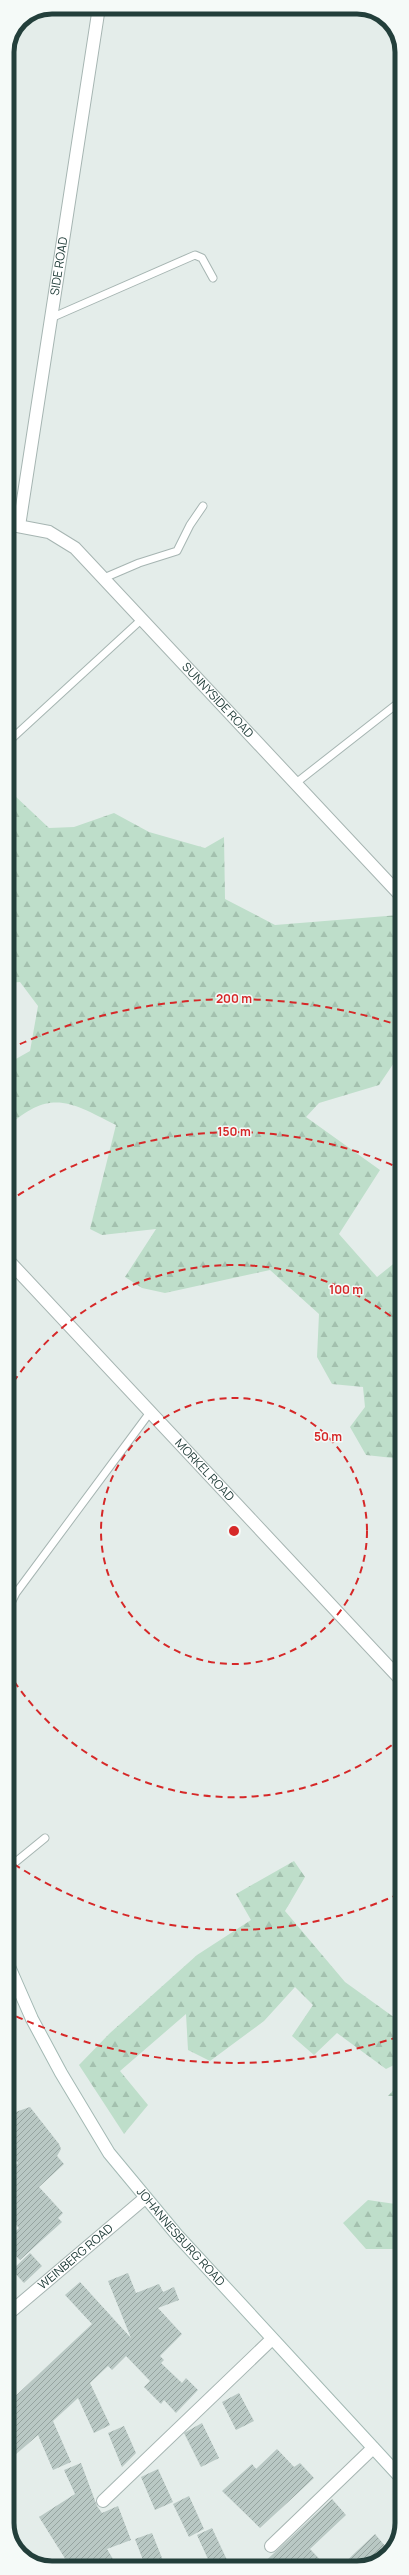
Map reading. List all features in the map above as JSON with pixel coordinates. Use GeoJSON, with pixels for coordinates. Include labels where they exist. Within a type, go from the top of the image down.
{"type":"FeatureCollection","features":[{"type":"Feature","properties":{"kind":"street","name":"SIDE ROAD"},"geometry":{"type":"LineString","coordinates":[[14,520],[51,318],[98,14]]}},
{"type":"Feature","properties":{"kind":"street","name":"SUNNYSIDE ROAD"},"geometry":{"type":"LineString","coordinates":[[14,525],[49,532],[60,537],[75,548],[395,889]]}},
{"type":"Feature","properties":{"kind":"street","name":"MORKEL ROAD"},"geometry":{"type":"LineString","coordinates":[[14,1266],[151,1411],[395,1673]]}},
{"type":"Feature","properties":{"kind":"street","name":"JOHANNESBURG ROAD"},"geometry":{"type":"LineString","coordinates":[[14,1978],[32,2019],[60,2073],[109,2152],[145,2198],[272,2339],[395,2471]]}},
{"type":"Feature","properties":{"kind":"street","name":"WEINBERG ROAD"},"geometry":{"type":"LineString","coordinates":[[14,2309],[145,2198]]}},
{"type":"Feature","properties":{"kind":"street"},"geometry":{"type":"LineString","coordinates":[[103,2501],[272,2339]]}},
{"type":"Feature","properties":{"kind":"street"},"geometry":{"type":"LineString","coordinates":[[271,2546],[374,2448]]}},
{"type":"Feature","properties":{"kind":"lane"},"geometry":{"type":"LineString","coordinates":[[51,318],[194,255],[202,258],[213,278]]}},
{"type":"Feature","properties":{"kind":"lane"},"geometry":{"type":"LineString","coordinates":[[104,578],[139,563],[177,551],[190,525],[203,506]]}},
{"type":"Feature","properties":{"kind":"lane"},"geometry":{"type":"LineString","coordinates":[[14,737],[142,619]]}},
{"type":"Feature","properties":{"kind":"lane"},"geometry":{"type":"LineString","coordinates":[[296,783],[395,705]]}},
{"type":"Feature","properties":{"kind":"lane"},"geometry":{"type":"LineString","coordinates":[[14,1597],[151,1411]]}},
{"type":"Feature","properties":{"kind":"lane"},"geometry":{"type":"LineString","coordinates":[[14,1863],[45,1838]]}},
{"type":"Feature","properties":{"kind":"green space"},"geometry":{"type":"Polygon","coordinates":[[[14,795],[49,828],[74,827],[114,813],[149,832],[205,848],[224,837],[225,899],[275,925],[395,915],[395,1061],[379,1085],[319,1103],[306,1117],[380,1170],[339,1234],[377,1277],[395,1263],[395,1458],[366,1455],[350,1427],[365,1407],[363,1387],[332,1384],[317,1357],[319,1314],[270,1270],[165,1293],[142,1288],[125,1277],[156,1229],[102,1235],[90,1229],[116,1125],[86,1110],[73,1105],[61,1103],[49,1103],[36,1107],[14,1121],[14,1060],[30,1051],[38,1006],[20,982],[14,982],[14,795]]]}},
{"type":"Feature","properties":{"kind":"green space"},"geometry":{"type":"Polygon","coordinates":[[[294,1861],[305,1877],[285,1911],[345,1982],[395,2018],[395,2064],[386,2069],[337,2033],[314,2055],[292,2036],[313,2005],[295,1987],[264,2021],[210,2061],[188,2050],[186,2014],[120,2071],[148,2105],[124,2134],[79,2065],[110,2033],[197,1955],[251,1920],[236,1894],[294,1861]]]}},
{"type":"Feature","properties":{"kind":"green space"},"geometry":{"type":"Polygon","coordinates":[[[395,2088],[395,2096],[388,2096],[395,2088]]]}},
{"type":"Feature","properties":{"kind":"green space"},"geometry":{"type":"Polygon","coordinates":[[[368,2200],[395,2204],[395,2249],[366,2249],[343,2223],[368,2200]]]}},
{"type":"Feature","properties":{"kind":"building"},"geometry":{"type":"Polygon","coordinates":[[[30,2107],[59,2144],[61,2149],[57,2156],[64,2164],[39,2187],[63,2213],[58,2218],[62,2222],[20,2260],[14,2254],[14,2233],[19,2228],[14,2223],[14,2167],[18,2163],[14,2159],[14,2113],[30,2107]]]}},
{"type":"Feature","properties":{"kind":"building"},"geometry":{"type":"Polygon","coordinates":[[[30,2253],[42,2266],[24,2283],[14,2272],[14,2268],[30,2253]]]}},
{"type":"Feature","properties":{"kind":"building"},"geometry":{"type":"Polygon","coordinates":[[[128,2273],[136,2293],[159,2284],[163,2292],[174,2287],[179,2300],[158,2308],[182,2334],[160,2356],[164,2360],[161,2363],[182,2383],[186,2378],[198,2390],[176,2413],[164,2400],[161,2404],[144,2387],[150,2381],[126,2356],[112,2370],[108,2366],[90,2383],[110,2425],[94,2433],[78,2398],[53,2421],[71,2462],[53,2470],[38,2435],[14,2456],[14,2397],[92,2324],[65,2295],[80,2282],[131,2338],[108,2281],[128,2273]]]}},
{"type":"Feature","properties":{"kind":"building"},"geometry":{"type":"Polygon","coordinates":[[[239,2393],[254,2421],[236,2430],[222,2402],[239,2393]]]}},
{"type":"Feature","properties":{"kind":"building"},"geometry":{"type":"Polygon","coordinates":[[[202,2423],[219,2458],[201,2467],[184,2433],[202,2423]]]}},
{"type":"Feature","properties":{"kind":"building"},"geometry":{"type":"Polygon","coordinates":[[[124,2426],[136,2453],[122,2467],[108,2433],[124,2426]]]}},
{"type":"Feature","properties":{"kind":"building"},"geometry":{"type":"Polygon","coordinates":[[[277,2449],[294,2467],[300,2463],[314,2478],[260,2528],[222,2491],[252,2464],[256,2469],[277,2449]]]}},
{"type":"Feature","properties":{"kind":"building"},"geometry":{"type":"Polygon","coordinates":[[[81,2463],[97,2506],[102,2513],[118,2506],[131,2540],[107,2549],[113,2559],[110,2561],[67,2561],[39,2517],[75,2494],[64,2470],[81,2463]]]}},
{"type":"Feature","properties":{"kind":"building"},"geometry":{"type":"Polygon","coordinates":[[[158,2469],[173,2502],[155,2510],[141,2477],[158,2469]]]}},
{"type":"Feature","properties":{"kind":"building"},"geometry":{"type":"Polygon","coordinates":[[[189,2496],[204,2529],[189,2537],[173,2504],[189,2496]]]}},
{"type":"Feature","properties":{"kind":"building"},"geometry":{"type":"Polygon","coordinates":[[[332,2499],[346,2515],[310,2549],[321,2561],[266,2561],[332,2499]]]}},
{"type":"Feature","properties":{"kind":"building"},"geometry":{"type":"Polygon","coordinates":[[[212,2528],[228,2561],[209,2561],[197,2535],[212,2528]]]}},
{"type":"Feature","properties":{"kind":"building"},"geometry":{"type":"Polygon","coordinates":[[[152,2533],[163,2561],[143,2561],[135,2539],[152,2533]]]}},
{"type":"Feature","properties":{"kind":"building"},"geometry":{"type":"Polygon","coordinates":[[[375,2534],[386,2547],[376,2556],[369,2559],[362,2561],[346,2561],[375,2534]]]}}]}
